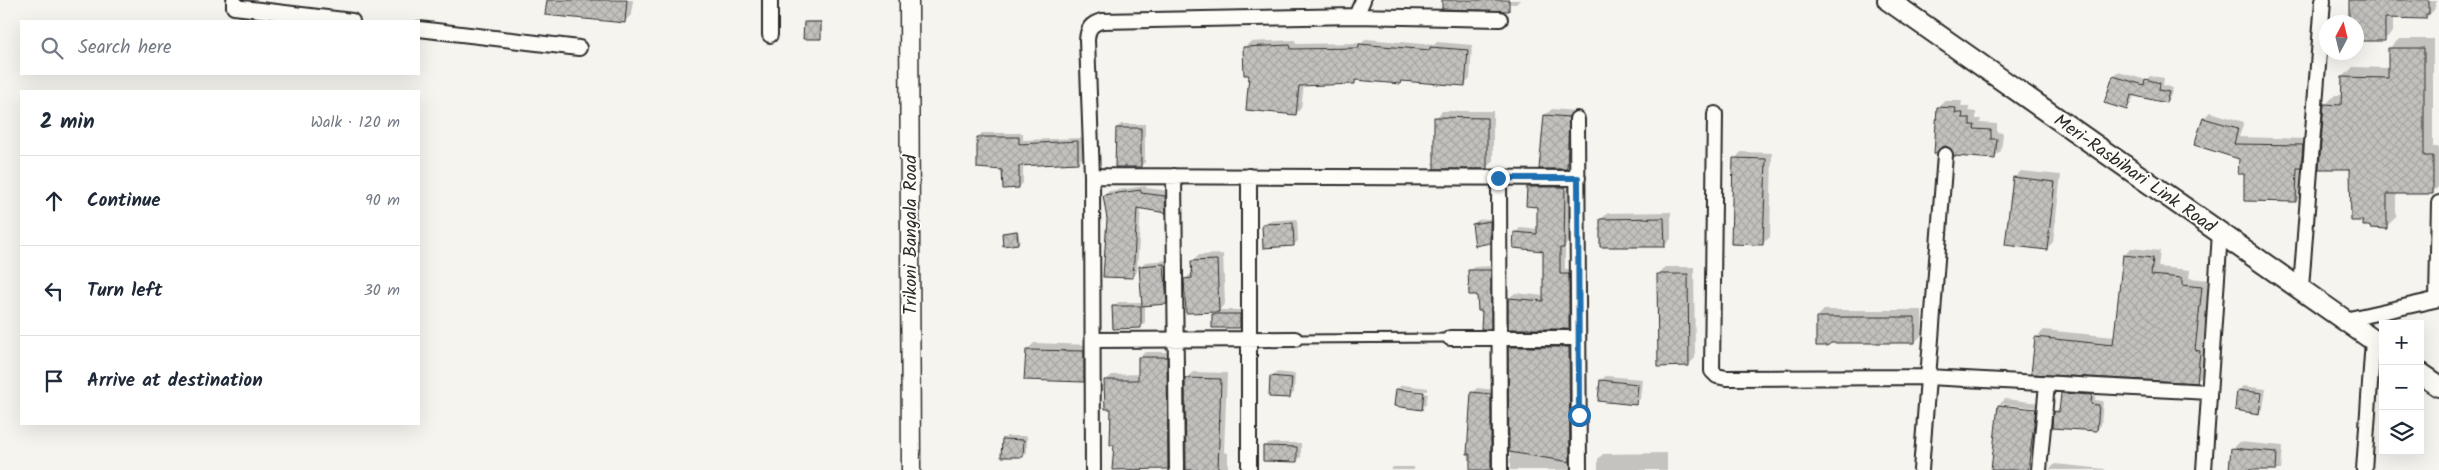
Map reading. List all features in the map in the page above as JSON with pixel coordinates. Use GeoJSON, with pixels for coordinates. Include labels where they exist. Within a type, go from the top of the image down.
{"type":"FeatureCollection","features":[{"type":"Feature","properties":{"kind":"main road","name":"Meri-Rasbihari Link Road"},"geometry":{"type":"LineString","coordinates":[[1888,0],[2378,343]]}},
{"type":"Feature","properties":{"kind":"main road"},"geometry":{"type":"LineString","coordinates":[[2424,376],[2439,386]]}},
{"type":"Feature","properties":{"kind":"street"},"geometry":{"type":"LineString","coordinates":[[234,0],[234,7],[344,20]]}},
{"type":"Feature","properties":{"kind":"street"},"geometry":{"type":"LineString","coordinates":[[770,0],[770,35]]}},
{"type":"Feature","properties":{"kind":"street","name":"Trikoni Bangala Road"},"geometry":{"type":"LineString","coordinates":[[909,0],[911,470]]}},
{"type":"Feature","properties":{"kind":"street"},"geometry":{"type":"LineString","coordinates":[[1356,16],[1363,0]]}},
{"type":"Feature","properties":{"kind":"street"},"geometry":{"type":"LineString","coordinates":[[2301,288],[2323,0]]}},
{"type":"Feature","properties":{"kind":"street"},"geometry":{"type":"LineString","coordinates":[[1093,470],[1092,176],[1087,40],[1089,28],[1093,23],[1102,21],[1356,16],[1500,19]]}},
{"type":"Feature","properties":{"kind":"street"},"geometry":{"type":"LineString","coordinates":[[420,29],[579,48]]}},
{"type":"Feature","properties":{"kind":"street"},"geometry":{"type":"LineString","coordinates":[[1715,114],[1712,371],[1717,376],[1726,378],[1928,377],[2209,392]]}},
{"type":"Feature","properties":{"kind":"street"},"geometry":{"type":"LineString","coordinates":[[1577,119],[1580,470]]}},
{"type":"Feature","properties":{"kind":"street"},"geometry":{"type":"LineString","coordinates":[[1921,470],[1944,156]]}},
{"type":"Feature","properties":{"kind":"street"},"geometry":{"type":"LineString","coordinates":[[1092,176],[1578,178]]}},
{"type":"Feature","properties":{"kind":"street"},"geometry":{"type":"LineString","coordinates":[[1174,176],[1177,470]]}},
{"type":"Feature","properties":{"kind":"street"},"geometry":{"type":"LineString","coordinates":[[1249,470],[1250,176]]}},
{"type":"Feature","properties":{"kind":"street"},"geometry":{"type":"LineString","coordinates":[[1498,178],[1500,470]]}},
{"type":"Feature","properties":{"kind":"street"},"geometry":{"type":"LineString","coordinates":[[2345,320],[2438,299],[2439,203]]}},
{"type":"Feature","properties":{"kind":"street"},"geometry":{"type":"LineString","coordinates":[[2204,470],[2220,233]]}},
{"type":"Feature","properties":{"kind":"street"},"geometry":{"type":"LineString","coordinates":[[1450,338],[1578,338]]}},
{"type":"Feature","properties":{"kind":"street"},"geometry":{"type":"LineString","coordinates":[[1093,340],[1295,339]]}},
{"type":"Feature","properties":{"kind":"street"},"geometry":{"type":"LineString","coordinates":[[2364,470],[2378,343]]}},
{"type":"Feature","properties":{"kind":"street"},"geometry":{"type":"LineString","coordinates":[[2038,470],[2047,384]]}},
{"type":"Feature","properties":{"kind":"lane"},"geometry":{"type":"LineString","coordinates":[[1295,339],[1450,338]]}},
{"type":"Feature","properties":{"kind":"building"},"geometry":{"type":"Polygon","coordinates":[[[547,0],[627,0],[625,23],[545,15],[547,0]]]}},
{"type":"Feature","properties":{"kind":"building"},"geometry":{"type":"Polygon","coordinates":[[[1442,0],[1509,0],[1509,11],[1442,9],[1442,0]]]}},
{"type":"Feature","properties":{"kind":"building"},"geometry":{"type":"Polygon","coordinates":[[[2349,0],[2429,0],[2429,14],[2426,14],[2426,19],[2385,18],[2385,41],[2364,41],[2364,15],[2349,15],[2349,0]]]}},
{"type":"Feature","properties":{"kind":"building"},"geometry":{"type":"Polygon","coordinates":[[[804,22],[821,22],[821,39],[803,39],[804,22]]]}},
{"type":"Feature","properties":{"kind":"building"},"geometry":{"type":"Polygon","coordinates":[[[1359,44],[1430,50],[1430,47],[1468,50],[1465,86],[1401,81],[1400,84],[1355,80],[1355,84],[1299,86],[1296,115],[1246,110],[1249,75],[1244,75],[1243,47],[1290,45],[1291,49],[1359,48],[1359,44]]]}},
{"type":"Feature","properties":{"kind":"building"},"geometry":{"type":"Polygon","coordinates":[[[2388,48],[2424,48],[2424,156],[2433,156],[2433,194],[2387,194],[2387,229],[2370,228],[2370,226],[2363,226],[2363,221],[2351,221],[2350,169],[2319,169],[2324,104],[2341,105],[2342,77],[2388,78],[2388,48]]]}},
{"type":"Feature","properties":{"kind":"building"},"geometry":{"type":"Polygon","coordinates":[[[2113,76],[2144,85],[2145,79],[2160,83],[2159,90],[2169,92],[2166,103],[2131,95],[2127,110],[2104,103],[2113,76]]]}},
{"type":"Feature","properties":{"kind":"building"},"geometry":{"type":"Polygon","coordinates":[[[1937,107],[1956,108],[1955,113],[1963,113],[1962,118],[1970,118],[1970,125],[1975,125],[1974,129],[1991,130],[1991,139],[1997,139],[1995,159],[1954,156],[1950,148],[1945,146],[1934,154],[1937,107]]]}},
{"type":"Feature","properties":{"kind":"building"},"geometry":{"type":"Polygon","coordinates":[[[1544,115],[1569,117],[1567,169],[1539,169],[1544,115]]]}},
{"type":"Feature","properties":{"kind":"building"},"geometry":{"type":"Polygon","coordinates":[[[1434,117],[1487,118],[1487,169],[1434,169],[1434,117]]]}},
{"type":"Feature","properties":{"kind":"building"},"geometry":{"type":"Polygon","coordinates":[[[2203,118],[2238,128],[2234,144],[2303,145],[2301,168],[2297,168],[2296,202],[2244,201],[2244,174],[2238,174],[2239,159],[2194,145],[2203,118]]]}},
{"type":"Feature","properties":{"kind":"building"},"geometry":{"type":"Polygon","coordinates":[[[1116,128],[1141,128],[1141,167],[1115,167],[1116,128]]]}},
{"type":"Feature","properties":{"kind":"building"},"geometry":{"type":"Polygon","coordinates":[[[977,137],[1019,137],[1019,144],[1078,141],[1078,163],[1019,166],[1019,188],[1003,189],[1002,170],[977,168],[977,137]]]}},
{"type":"Feature","properties":{"kind":"building"},"geometry":{"type":"Polygon","coordinates":[[[1733,158],[1766,159],[1763,245],[1731,244],[1733,158]]]}},
{"type":"Feature","properties":{"kind":"building"},"geometry":{"type":"Polygon","coordinates":[[[2013,177],[2055,182],[2047,250],[2005,245],[2013,177]]]}},
{"type":"Feature","properties":{"kind":"building"},"geometry":{"type":"Polygon","coordinates":[[[1527,187],[1565,187],[1564,248],[1560,248],[1560,274],[1569,274],[1569,329],[1508,329],[1508,298],[1543,301],[1543,251],[1513,248],[1514,232],[1537,234],[1537,207],[1526,206],[1527,187]]]}},
{"type":"Feature","properties":{"kind":"building"},"geometry":{"type":"Polygon","coordinates":[[[1141,190],[1141,193],[1165,196],[1166,213],[1137,208],[1133,278],[1103,277],[1107,219],[1103,195],[1141,190]]]}},
{"type":"Feature","properties":{"kind":"building"},"geometry":{"type":"Polygon","coordinates":[[[1664,218],[1665,247],[1600,247],[1600,219],[1664,218]]]}},
{"type":"Feature","properties":{"kind":"building"},"geometry":{"type":"Polygon","coordinates":[[[1490,221],[1490,243],[1475,246],[1472,224],[1490,221]]]}},
{"type":"Feature","properties":{"kind":"building"},"geometry":{"type":"Polygon","coordinates":[[[1293,223],[1294,246],[1263,248],[1262,224],[1293,223]]]}},
{"type":"Feature","properties":{"kind":"building"},"geometry":{"type":"Polygon","coordinates":[[[1017,231],[1018,244],[1003,246],[1002,233],[1017,231]]]}},
{"type":"Feature","properties":{"kind":"building"},"geometry":{"type":"Polygon","coordinates":[[[2123,255],[2153,258],[2151,275],[2182,278],[2182,285],[2202,287],[2195,350],[2200,351],[2197,383],[2031,374],[2035,337],[2113,345],[2123,255]]]}},
{"type":"Feature","properties":{"kind":"building"},"geometry":{"type":"Polygon","coordinates":[[[1217,260],[1219,312],[1186,313],[1184,279],[1192,278],[1191,261],[1217,260]]]}},
{"type":"Feature","properties":{"kind":"building"},"geometry":{"type":"Polygon","coordinates":[[[1164,264],[1167,304],[1142,306],[1139,266],[1164,264]]]}},
{"type":"Feature","properties":{"kind":"building"},"geometry":{"type":"Polygon","coordinates":[[[1468,270],[1491,270],[1491,329],[1481,329],[1482,311],[1478,311],[1477,295],[1469,295],[1468,270]]]}},
{"type":"Feature","properties":{"kind":"building"},"geometry":{"type":"Polygon","coordinates":[[[1657,274],[1688,274],[1689,366],[1658,367],[1657,274]]]}},
{"type":"Feature","properties":{"kind":"building"},"geometry":{"type":"Polygon","coordinates":[[[1112,306],[1141,306],[1141,328],[1113,329],[1112,306]]]}},
{"type":"Feature","properties":{"kind":"building"},"geometry":{"type":"Polygon","coordinates":[[[1212,314],[1240,314],[1240,328],[1212,328],[1212,314]]]}},
{"type":"Feature","properties":{"kind":"building"},"geometry":{"type":"Polygon","coordinates":[[[1816,317],[1915,317],[1915,343],[1831,343],[1827,346],[1816,346],[1816,317]]]}},
{"type":"Feature","properties":{"kind":"building"},"geometry":{"type":"Polygon","coordinates":[[[1508,347],[1569,347],[1570,462],[1509,452],[1508,347]]]}},
{"type":"Feature","properties":{"kind":"building"},"geometry":{"type":"Polygon","coordinates":[[[1026,350],[1084,351],[1084,382],[1024,380],[1026,350]]]}},
{"type":"Feature","properties":{"kind":"building"},"geometry":{"type":"Polygon","coordinates":[[[1138,357],[1167,357],[1168,469],[1112,470],[1114,445],[1110,445],[1111,409],[1105,409],[1104,380],[1138,380],[1138,357]]]}},
{"type":"Feature","properties":{"kind":"building"},"geometry":{"type":"Polygon","coordinates":[[[1270,376],[1292,378],[1290,398],[1269,397],[1270,376]]]}},
{"type":"Feature","properties":{"kind":"building"},"geometry":{"type":"Polygon","coordinates":[[[1185,378],[1221,379],[1218,470],[1186,470],[1185,378]]]}},
{"type":"Feature","properties":{"kind":"building"},"geometry":{"type":"Polygon","coordinates":[[[1600,380],[1638,384],[1636,405],[1598,401],[1600,380]]]}},
{"type":"Feature","properties":{"kind":"building"},"geometry":{"type":"Polygon","coordinates":[[[1396,389],[1424,392],[1422,410],[1394,406],[1396,389]]]}},
{"type":"Feature","properties":{"kind":"building"},"geometry":{"type":"Polygon","coordinates":[[[2237,390],[2262,393],[2259,414],[2235,410],[2237,390]]]}},
{"type":"Feature","properties":{"kind":"building"},"geometry":{"type":"Polygon","coordinates":[[[1471,392],[1491,394],[1491,470],[1470,470],[1470,454],[1467,454],[1471,392]]]}},
{"type":"Feature","properties":{"kind":"building"},"geometry":{"type":"Polygon","coordinates":[[[2061,393],[2092,395],[2091,404],[2099,405],[2097,431],[2052,428],[2053,411],[2059,412],[2061,393]]]}},
{"type":"Feature","properties":{"kind":"building"},"geometry":{"type":"Polygon","coordinates":[[[1998,405],[2036,409],[2028,470],[1991,470],[1998,405]]]}},
{"type":"Feature","properties":{"kind":"building"},"geometry":{"type":"Polygon","coordinates":[[[1002,439],[1024,440],[1023,457],[1001,457],[1002,439]]]}},
{"type":"Feature","properties":{"kind":"building"},"geometry":{"type":"Polygon","coordinates":[[[1263,446],[1297,447],[1297,462],[1263,461],[1263,446]]]}},
{"type":"Feature","properties":{"kind":"building"},"geometry":{"type":"Polygon","coordinates":[[[2231,448],[2277,452],[2276,470],[2229,470],[2231,448]]]}},
{"type":"Feature","properties":{"kind":"route"},"geometry":{"type":"LineString","coordinates":[[1498,178],[1578,178],[1579,415]]}}]}
